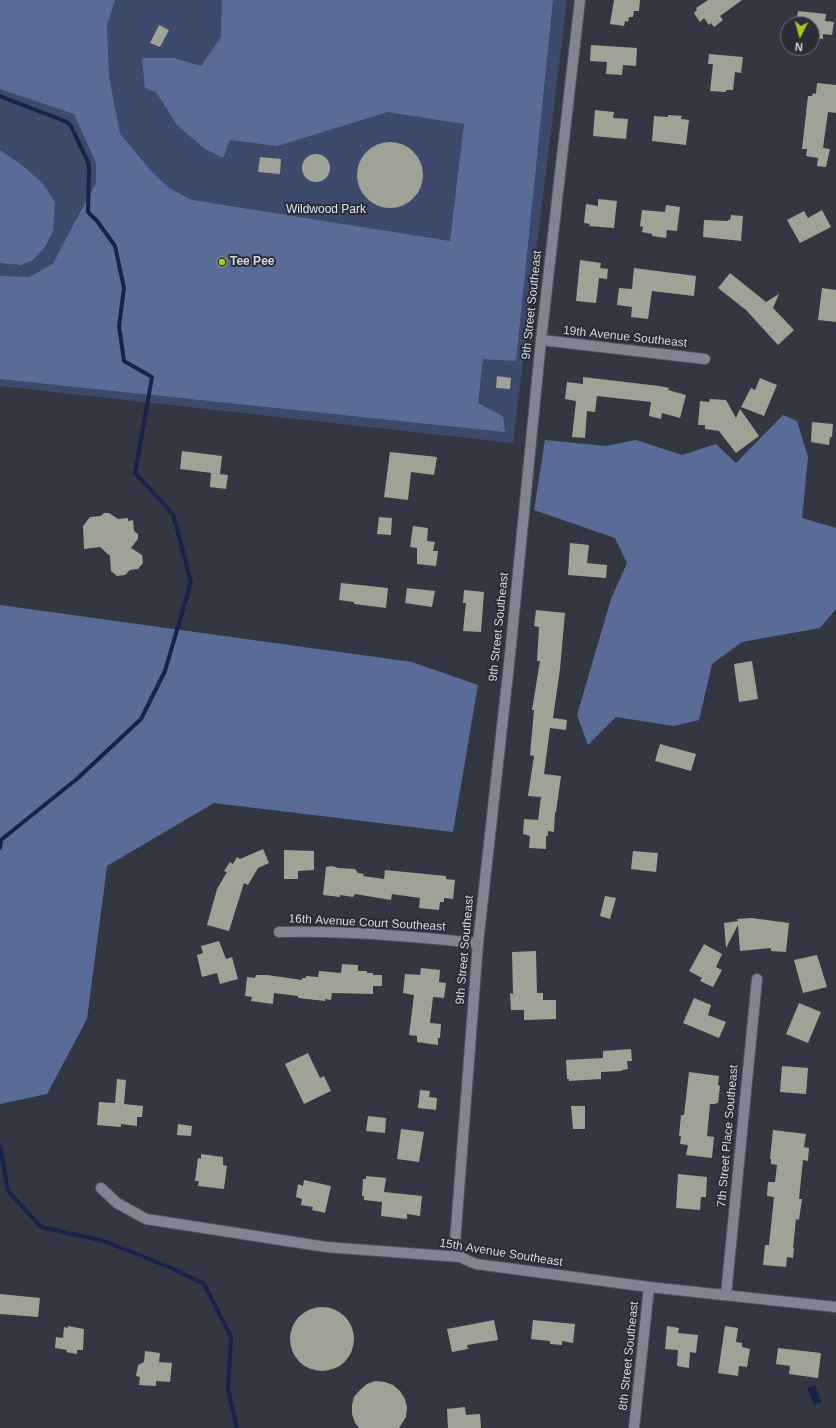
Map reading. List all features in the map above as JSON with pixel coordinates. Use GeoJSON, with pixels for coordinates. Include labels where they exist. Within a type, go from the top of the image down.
{"type":"FeatureCollection","features":[{"type":"Feature","properties":{"kind":"street","name":"9th Street Southeast"},"geometry":{"type":"LineString","coordinates":[[460,1257],[456,1252],[455,1242],[478,943],[510,655],[541,340],[580,0]]}},
{"type":"Feature","properties":{"kind":"street","name":"19th Avenue Southeast"},"geometry":{"type":"LineString","coordinates":[[541,340],[705,359]]}},
{"type":"Feature","properties":{"kind":"street","name":"16th Avenue Court Southeast"},"geometry":{"type":"LineString","coordinates":[[279,932],[307,931],[384,935],[478,943]]}},
{"type":"Feature","properties":{"kind":"street","name":"7th Street Place Southeast"},"geometry":{"type":"LineString","coordinates":[[726,1295],[756,979]]}},
{"type":"Feature","properties":{"kind":"street","name":"15th Avenue Southeast"},"geometry":{"type":"LineString","coordinates":[[101,1188],[118,1203],[146,1219],[326,1247],[460,1257],[476,1264],[649,1286],[836,1307]]}},
{"type":"Feature","properties":{"kind":"street","name":"8th Street Southeast"},"geometry":{"type":"LineString","coordinates":[[634,1428],[649,1286]]}},
{"type":"Feature","properties":{"kind":"green space","name":"Wildwood Park"},"geometry":{"type":"Polygon","coordinates":[[[0,0],[567,0],[513,443],[0,386],[0,0]]]}},
{"type":"Feature","properties":{"kind":"shaded area","name":"Wildwood Park"},"geometry":{"type":"Polygon","coordinates":[[[0,0],[115,0],[107,25],[109,77],[120,134],[152,172],[169,188],[192,200],[450,241],[464,124],[388,112],[277,146],[230,140],[223,158],[205,149],[177,125],[156,92],[145,88],[142,58],[174,58],[201,66],[221,37],[222,0],[553,0],[516,361],[483,359],[478,403],[503,416],[505,432],[0,379],[0,276],[29,277],[53,264],[96,183],[96,163],[74,114],[0,89],[0,0]]]}},
{"type":"Feature","properties":{"kind":"shaded area"},"geometry":{"type":"Polygon","coordinates":[[[0,150],[22,165],[43,184],[55,202],[53,231],[45,247],[33,260],[21,265],[0,263],[0,150]]]}},
{"type":"Feature","properties":{"kind":"shaded area"},"geometry":{"type":"Polygon","coordinates":[[[783,415],[797,421],[808,457],[802,518],[836,528],[836,609],[820,628],[742,642],[712,664],[699,720],[674,726],[616,717],[588,745],[577,715],[611,599],[627,563],[615,538],[534,510],[545,440],[606,446],[636,440],[682,455],[716,444],[736,463],[783,415]]]}},
{"type":"Feature","properties":{"kind":"shaded area"},"geometry":{"type":"Polygon","coordinates":[[[0,605],[412,662],[478,685],[453,832],[214,803],[107,866],[87,1019],[47,1094],[0,1104],[0,605]]]}},
{"type":"Feature","properties":{"kind":"shaded area"},"geometry":{"type":"Polygon","coordinates":[[[815,1385],[822,1402],[814,1405],[807,1388],[815,1385]]]}},
{"type":"Feature","properties":{"kind":"building"},"geometry":{"type":"Polygon","coordinates":[[[614,0],[640,0],[639,11],[634,11],[633,17],[629,17],[628,22],[625,21],[624,26],[610,24],[614,0]]]}},
{"type":"Feature","properties":{"kind":"building"},"geometry":{"type":"Polygon","coordinates":[[[708,0],[742,0],[720,16],[723,20],[714,27],[711,23],[709,25],[704,18],[700,22],[694,13],[697,10],[696,8],[708,0]]]}},
{"type":"Feature","properties":{"kind":"building"},"geometry":{"type":"Polygon","coordinates":[[[798,11],[826,14],[825,21],[834,22],[832,35],[823,34],[823,39],[820,39],[820,16],[797,16],[798,11]]]}},
{"type":"Feature","properties":{"kind":"building"},"geometry":{"type":"Polygon","coordinates":[[[159,25],[169,30],[160,47],[150,43],[159,25]]]}},
{"type":"Feature","properties":{"kind":"building"},"geometry":{"type":"Polygon","coordinates":[[[591,45],[637,48],[636,66],[623,65],[622,75],[606,74],[607,62],[590,61],[591,45]]]}},
{"type":"Feature","properties":{"kind":"building"},"geometry":{"type":"Polygon","coordinates":[[[709,54],[743,57],[741,73],[735,72],[733,90],[726,90],[726,92],[710,91],[713,64],[708,64],[709,54]]]}},
{"type":"Feature","properties":{"kind":"building"},"geometry":{"type":"Polygon","coordinates":[[[817,83],[836,85],[836,113],[828,112],[823,148],[830,149],[826,167],[817,166],[818,158],[806,156],[807,149],[802,149],[808,96],[812,96],[813,93],[816,94],[817,83]]]}},
{"type":"Feature","properties":{"kind":"building"},"geometry":{"type":"Polygon","coordinates":[[[595,110],[614,112],[613,118],[628,119],[626,139],[593,136],[595,110]]]}},
{"type":"Feature","properties":{"kind":"building"},"geometry":{"type":"Polygon","coordinates":[[[668,115],[682,116],[681,119],[689,120],[686,145],[652,141],[654,116],[668,117],[668,115]]]}},
{"type":"Feature","properties":{"kind":"building"},"geometry":{"type":"Polygon","coordinates":[[[390,142],[403,145],[413,152],[420,162],[423,175],[420,188],[413,198],[403,205],[390,208],[377,205],[367,198],[360,188],[357,175],[360,162],[367,152],[377,145],[390,142]]]}},
{"type":"Feature","properties":{"kind":"building"},"geometry":{"type":"Polygon","coordinates":[[[316,154],[326,158],[330,168],[326,178],[316,182],[306,178],[302,168],[306,158],[316,154]]]}},
{"type":"Feature","properties":{"kind":"building"},"geometry":{"type":"Polygon","coordinates":[[[260,157],[281,159],[280,174],[258,172],[260,157]]]}},
{"type":"Feature","properties":{"kind":"building"},"geometry":{"type":"Polygon","coordinates":[[[598,199],[617,201],[614,228],[589,226],[590,224],[584,223],[586,204],[598,206],[598,199]]]}},
{"type":"Feature","properties":{"kind":"building"},"geometry":{"type":"Polygon","coordinates":[[[666,205],[680,207],[677,231],[667,230],[666,238],[652,236],[652,234],[642,232],[643,227],[640,226],[642,210],[665,212],[666,205]]]}},
{"type":"Feature","properties":{"kind":"building"},"geometry":{"type":"Polygon","coordinates":[[[822,210],[831,227],[800,243],[787,220],[804,211],[808,218],[822,210]]]}},
{"type":"Feature","properties":{"kind":"building"},"geometry":{"type":"Polygon","coordinates":[[[731,215],[743,216],[741,241],[703,237],[704,220],[728,221],[730,220],[731,215]]]}},
{"type":"Feature","properties":{"kind":"building","name":"Tee Pee"},"geometry":{"type":"Polygon","coordinates":[[[220,257],[224,257],[226,258],[226,266],[220,267],[217,264],[217,260],[220,257]]]}},
{"type":"Feature","properties":{"kind":"building"},"geometry":{"type":"Polygon","coordinates":[[[580,260],[601,263],[600,268],[608,269],[607,279],[599,278],[596,303],[576,301],[580,260]]]}},
{"type":"Feature","properties":{"kind":"building"},"geometry":{"type":"Polygon","coordinates":[[[634,268],[696,276],[694,296],[652,291],[648,319],[631,317],[632,307],[617,305],[619,288],[632,289],[634,268]]]}},
{"type":"Feature","properties":{"kind":"building"},"geometry":{"type":"Polygon","coordinates":[[[730,273],[766,302],[779,294],[773,308],[794,330],[778,345],[746,310],[718,288],[730,273]]]}},
{"type":"Feature","properties":{"kind":"building"},"geometry":{"type":"Polygon","coordinates":[[[822,288],[836,290],[836,322],[818,320],[822,288]]]}},
{"type":"Feature","properties":{"kind":"building"},"geometry":{"type":"Polygon","coordinates":[[[497,376],[511,378],[510,389],[496,388],[497,376]]]}},
{"type":"Feature","properties":{"kind":"building"},"geometry":{"type":"Polygon","coordinates":[[[583,377],[659,386],[669,388],[668,390],[686,395],[680,418],[662,413],[661,419],[649,416],[651,402],[597,396],[595,412],[587,411],[585,438],[572,437],[576,401],[565,399],[567,382],[583,384],[583,377]]]}},
{"type":"Feature","properties":{"kind":"building"},"geometry":{"type":"Polygon","coordinates":[[[760,378],[777,385],[764,416],[741,407],[751,388],[755,390],[760,378]]]}},
{"type":"Feature","properties":{"kind":"building"},"geometry":{"type":"Polygon","coordinates":[[[710,399],[726,400],[736,418],[740,409],[759,436],[736,453],[719,431],[705,429],[705,425],[698,425],[700,401],[709,402],[710,399]]]}},
{"type":"Feature","properties":{"kind":"building"},"geometry":{"type":"Polygon","coordinates":[[[812,422],[833,424],[832,437],[830,437],[829,445],[811,442],[812,422]]]}},
{"type":"Feature","properties":{"kind":"building"},"geometry":{"type":"Polygon","coordinates":[[[182,451],[222,456],[220,474],[180,469],[182,451]]]}},
{"type":"Feature","properties":{"kind":"building"},"geometry":{"type":"Polygon","coordinates":[[[390,452],[437,457],[434,475],[411,472],[408,500],[384,497],[390,452]]]}},
{"type":"Feature","properties":{"kind":"building"},"geometry":{"type":"Polygon","coordinates":[[[211,473],[228,475],[226,489],[210,487],[211,473]]]}},
{"type":"Feature","properties":{"kind":"building"},"geometry":{"type":"Polygon","coordinates":[[[104,513],[109,513],[118,519],[128,518],[128,521],[133,520],[134,531],[138,534],[138,539],[131,548],[142,555],[143,563],[138,569],[130,570],[125,575],[117,576],[111,571],[110,556],[100,547],[84,549],[83,526],[90,517],[101,516],[104,513]]]}},
{"type":"Feature","properties":{"kind":"building"},"geometry":{"type":"Polygon","coordinates":[[[379,517],[392,518],[391,535],[377,534],[379,517]]]}},
{"type":"Feature","properties":{"kind":"building"},"geometry":{"type":"Polygon","coordinates":[[[413,526],[428,528],[427,541],[435,542],[433,551],[438,551],[436,566],[417,564],[417,548],[410,547],[413,526]]]}},
{"type":"Feature","properties":{"kind":"building"},"geometry":{"type":"Polygon","coordinates":[[[570,543],[589,545],[587,563],[607,565],[606,578],[568,575],[570,543]]]}},
{"type":"Feature","properties":{"kind":"building"},"geometry":{"type":"Polygon","coordinates":[[[341,583],[388,588],[386,608],[354,604],[354,602],[339,600],[341,583]]]}},
{"type":"Feature","properties":{"kind":"building"},"geometry":{"type":"Polygon","coordinates":[[[407,588],[435,591],[432,607],[405,603],[407,588]]]}},
{"type":"Feature","properties":{"kind":"building"},"geometry":{"type":"Polygon","coordinates":[[[464,590],[484,592],[481,632],[463,631],[466,603],[463,603],[464,590]]]}},
{"type":"Feature","properties":{"kind":"building"},"geometry":{"type":"Polygon","coordinates":[[[536,610],[565,613],[560,669],[553,718],[567,720],[566,730],[550,728],[544,774],[561,776],[555,812],[554,832],[548,831],[548,836],[546,836],[546,849],[529,848],[530,836],[523,834],[524,819],[538,820],[541,797],[528,796],[534,756],[530,755],[534,710],[532,710],[540,661],[537,661],[539,627],[534,626],[536,610]]]}},
{"type":"Feature","properties":{"kind":"building"},"geometry":{"type":"Polygon","coordinates":[[[752,661],[758,699],[739,702],[734,664],[752,661]]]}},
{"type":"Feature","properties":{"kind":"building"},"geometry":{"type":"Polygon","coordinates":[[[660,744],[696,754],[691,771],[655,761],[660,744]]]}},
{"type":"Feature","properties":{"kind":"building"},"geometry":{"type":"Polygon","coordinates":[[[263,849],[269,863],[258,868],[248,885],[244,883],[229,931],[207,925],[217,889],[227,872],[224,871],[230,862],[233,864],[237,857],[240,859],[263,849]]]}},
{"type":"Feature","properties":{"kind":"building"},"geometry":{"type":"Polygon","coordinates":[[[284,850],[314,851],[314,870],[298,871],[298,879],[284,879],[284,850]]]}},
{"type":"Feature","properties":{"kind":"building"},"geometry":{"type":"Polygon","coordinates":[[[633,851],[658,853],[656,872],[631,869],[633,851]]]}},
{"type":"Feature","properties":{"kind":"building"},"geometry":{"type":"Polygon","coordinates":[[[332,866],[338,868],[355,869],[358,873],[364,874],[363,876],[384,879],[385,870],[446,876],[446,879],[455,880],[453,899],[444,898],[444,902],[440,902],[439,910],[419,908],[420,898],[392,894],[391,900],[355,894],[353,897],[323,895],[326,867],[332,866]]]}},
{"type":"Feature","properties":{"kind":"building"},"geometry":{"type":"Polygon","coordinates":[[[605,896],[616,898],[610,919],[600,916],[605,896]]]}},
{"type":"Feature","properties":{"kind":"building"},"geometry":{"type":"Polygon","coordinates":[[[752,918],[789,923],[786,952],[771,951],[771,948],[740,951],[738,925],[726,948],[724,923],[738,921],[737,919],[752,918]]]}},
{"type":"Feature","properties":{"kind":"building"},"geometry":{"type":"Polygon","coordinates":[[[219,941],[226,959],[232,957],[238,979],[220,984],[217,973],[202,977],[197,955],[203,953],[201,946],[219,941]]]}},
{"type":"Feature","properties":{"kind":"building"},"geometry":{"type":"Polygon","coordinates":[[[704,944],[722,954],[716,967],[722,970],[713,987],[700,981],[702,978],[689,971],[704,944]]]}},
{"type":"Feature","properties":{"kind":"building"},"geometry":{"type":"Polygon","coordinates":[[[536,951],[537,993],[543,993],[543,1000],[556,1000],[556,1019],[524,1020],[524,1010],[511,1010],[510,993],[513,994],[512,952],[536,951]]]}},
{"type":"Feature","properties":{"kind":"building"},"geometry":{"type":"Polygon","coordinates":[[[817,955],[827,987],[803,993],[794,960],[817,955]]]}},
{"type":"Feature","properties":{"kind":"building"},"geometry":{"type":"Polygon","coordinates":[[[342,964],[358,965],[358,971],[367,971],[367,973],[373,973],[373,975],[382,975],[382,986],[373,986],[373,994],[332,993],[331,1000],[325,999],[325,1001],[298,998],[298,996],[274,993],[273,1004],[251,1001],[252,997],[245,996],[247,977],[255,978],[256,975],[267,975],[302,980],[302,978],[306,978],[306,976],[318,977],[319,971],[341,973],[342,964]]]}},
{"type":"Feature","properties":{"kind":"building"},"geometry":{"type":"Polygon","coordinates":[[[421,968],[440,970],[439,982],[446,983],[444,998],[433,997],[430,1023],[441,1024],[438,1045],[417,1042],[417,1036],[409,1035],[414,995],[403,993],[405,974],[420,975],[421,968]]]}},
{"type":"Feature","properties":{"kind":"building"},"geometry":{"type":"Polygon","coordinates":[[[694,998],[711,1005],[708,1015],[726,1022],[719,1038],[683,1023],[694,998]]]}},
{"type":"Feature","properties":{"kind":"building"},"geometry":{"type":"Polygon","coordinates":[[[799,1003],[821,1012],[808,1043],[786,1034],[799,1003]]]}},
{"type":"Feature","properties":{"kind":"building"},"geometry":{"type":"Polygon","coordinates":[[[631,1049],[632,1061],[627,1061],[628,1069],[622,1071],[601,1072],[601,1079],[569,1081],[569,1079],[567,1079],[566,1060],[603,1058],[603,1051],[631,1049]]]}},
{"type":"Feature","properties":{"kind":"building"},"geometry":{"type":"Polygon","coordinates":[[[308,1053],[320,1078],[324,1076],[331,1091],[304,1104],[285,1064],[308,1053]]]}},
{"type":"Feature","properties":{"kind":"building"},"geometry":{"type":"Polygon","coordinates":[[[782,1066],[808,1068],[806,1094],[780,1092],[782,1066]]]}},
{"type":"Feature","properties":{"kind":"building"},"geometry":{"type":"Polygon","coordinates":[[[689,1072],[719,1076],[718,1085],[720,1086],[718,1103],[710,1104],[707,1136],[714,1137],[712,1158],[686,1155],[688,1145],[680,1144],[681,1136],[679,1136],[681,1115],[684,1115],[689,1072]]]}},
{"type":"Feature","properties":{"kind":"building"},"geometry":{"type":"Polygon","coordinates":[[[117,1079],[126,1080],[124,1104],[143,1106],[142,1117],[137,1117],[137,1126],[121,1124],[121,1127],[97,1125],[99,1102],[115,1103],[117,1079]]]}},
{"type":"Feature","properties":{"kind":"building"},"geometry":{"type":"Polygon","coordinates":[[[420,1090],[430,1091],[429,1097],[437,1098],[436,1110],[418,1108],[420,1090]]]}},
{"type":"Feature","properties":{"kind":"building"},"geometry":{"type":"Polygon","coordinates":[[[571,1106],[585,1106],[585,1129],[573,1129],[571,1106]]]}},
{"type":"Feature","properties":{"kind":"building"},"geometry":{"type":"Polygon","coordinates":[[[368,1116],[386,1118],[385,1133],[366,1131],[368,1116]]]}},
{"type":"Feature","properties":{"kind":"building"},"geometry":{"type":"Polygon","coordinates":[[[178,1124],[192,1126],[191,1136],[177,1135],[178,1124]]]}},
{"type":"Feature","properties":{"kind":"building"},"geometry":{"type":"Polygon","coordinates":[[[401,1129],[424,1132],[419,1162],[397,1159],[401,1129]]]}},
{"type":"Feature","properties":{"kind":"building"},"geometry":{"type":"Polygon","coordinates":[[[773,1130],[806,1134],[804,1147],[809,1148],[808,1161],[803,1160],[799,1199],[802,1199],[799,1220],[796,1219],[793,1258],[787,1257],[786,1267],[763,1265],[765,1245],[769,1245],[774,1197],[767,1196],[768,1182],[775,1182],[777,1165],[771,1164],[770,1159],[773,1130]]]}},
{"type":"Feature","properties":{"kind":"building"},"geometry":{"type":"Polygon","coordinates":[[[201,1154],[223,1157],[223,1165],[227,1166],[224,1189],[198,1186],[199,1181],[195,1181],[198,1158],[201,1159],[201,1154]]]}},
{"type":"Feature","properties":{"kind":"building"},"geometry":{"type":"Polygon","coordinates":[[[678,1174],[707,1177],[706,1197],[701,1197],[700,1210],[676,1208],[678,1174]]]}},
{"type":"Feature","properties":{"kind":"building"},"geometry":{"type":"Polygon","coordinates":[[[366,1176],[386,1178],[384,1192],[422,1196],[420,1216],[407,1214],[407,1219],[381,1216],[382,1202],[364,1200],[364,1196],[362,1196],[363,1179],[366,1179],[366,1176]]]}},
{"type":"Feature","properties":{"kind":"building"},"geometry":{"type":"Polygon","coordinates":[[[304,1180],[331,1186],[325,1213],[312,1210],[313,1207],[301,1205],[302,1199],[296,1197],[298,1184],[303,1186],[304,1180]]]}},
{"type":"Feature","properties":{"kind":"building"},"geometry":{"type":"Polygon","coordinates":[[[0,1294],[40,1298],[38,1317],[0,1314],[0,1294]]]}},
{"type":"Feature","properties":{"kind":"building"},"geometry":{"type":"Polygon","coordinates":[[[322,1307],[334,1309],[345,1316],[352,1327],[354,1339],[352,1351],[345,1362],[334,1369],[322,1371],[310,1369],[299,1362],[292,1351],[290,1339],[292,1327],[299,1316],[310,1309],[322,1307]]]}},
{"type":"Feature","properties":{"kind":"building"},"geometry":{"type":"Polygon","coordinates":[[[494,1320],[498,1340],[467,1345],[468,1349],[452,1352],[447,1329],[494,1320]]]}},
{"type":"Feature","properties":{"kind":"building"},"geometry":{"type":"Polygon","coordinates":[[[533,1320],[575,1324],[573,1343],[562,1341],[562,1345],[550,1344],[550,1341],[531,1339],[533,1320]]]}},
{"type":"Feature","properties":{"kind":"building"},"geometry":{"type":"Polygon","coordinates":[[[68,1326],[84,1329],[83,1350],[77,1350],[77,1354],[66,1352],[67,1350],[55,1348],[56,1337],[63,1338],[64,1327],[68,1328],[68,1326]]]}},
{"type":"Feature","properties":{"kind":"building"},"geometry":{"type":"Polygon","coordinates":[[[667,1326],[679,1328],[678,1333],[698,1335],[696,1353],[690,1352],[689,1368],[677,1366],[678,1350],[665,1349],[667,1326]]]}},
{"type":"Feature","properties":{"kind":"building"},"geometry":{"type":"Polygon","coordinates":[[[725,1326],[738,1328],[736,1342],[742,1343],[742,1347],[750,1349],[747,1367],[739,1366],[738,1376],[718,1373],[725,1326]]]}},
{"type":"Feature","properties":{"kind":"building"},"geometry":{"type":"Polygon","coordinates":[[[778,1348],[821,1353],[818,1378],[789,1374],[790,1366],[776,1364],[778,1348]]]}},
{"type":"Feature","properties":{"kind":"building"},"geometry":{"type":"Polygon","coordinates":[[[145,1351],[160,1353],[159,1362],[172,1363],[170,1382],[156,1381],[156,1386],[139,1385],[140,1377],[136,1376],[138,1365],[144,1362],[145,1351]]]}},
{"type":"Feature","properties":{"kind":"building"},"geometry":{"type":"Polygon","coordinates":[[[375,1381],[393,1385],[400,1391],[405,1399],[407,1408],[406,1417],[399,1428],[359,1428],[355,1423],[352,1414],[354,1397],[367,1384],[375,1381]]]}},
{"type":"Feature","properties":{"kind":"building"},"geometry":{"type":"Polygon","coordinates":[[[465,1407],[466,1415],[480,1414],[481,1428],[448,1428],[447,1409],[465,1407]]]}},
{"type":"Feature","properties":{"kind":"waterway"},"geometry":{"type":"LineString","coordinates":[[0,96],[67,122],[71,126],[88,162],[88,212],[97,221],[115,246],[124,288],[119,326],[124,361],[152,377],[135,473],[173,514],[191,582],[165,671],[141,719],[78,778],[1,840],[0,848]]}},
{"type":"Feature","properties":{"kind":"waterway"},"geometry":{"type":"LineString","coordinates":[[0,1146],[8,1191],[41,1227],[104,1241],[169,1267],[204,1284],[231,1336],[228,1390],[237,1428]]}},
{"type":"Feature","properties":{"kind":"place","name":"Tee Pee"},"geometry":{"type":"Point","coordinates":[222,262]}}]}
